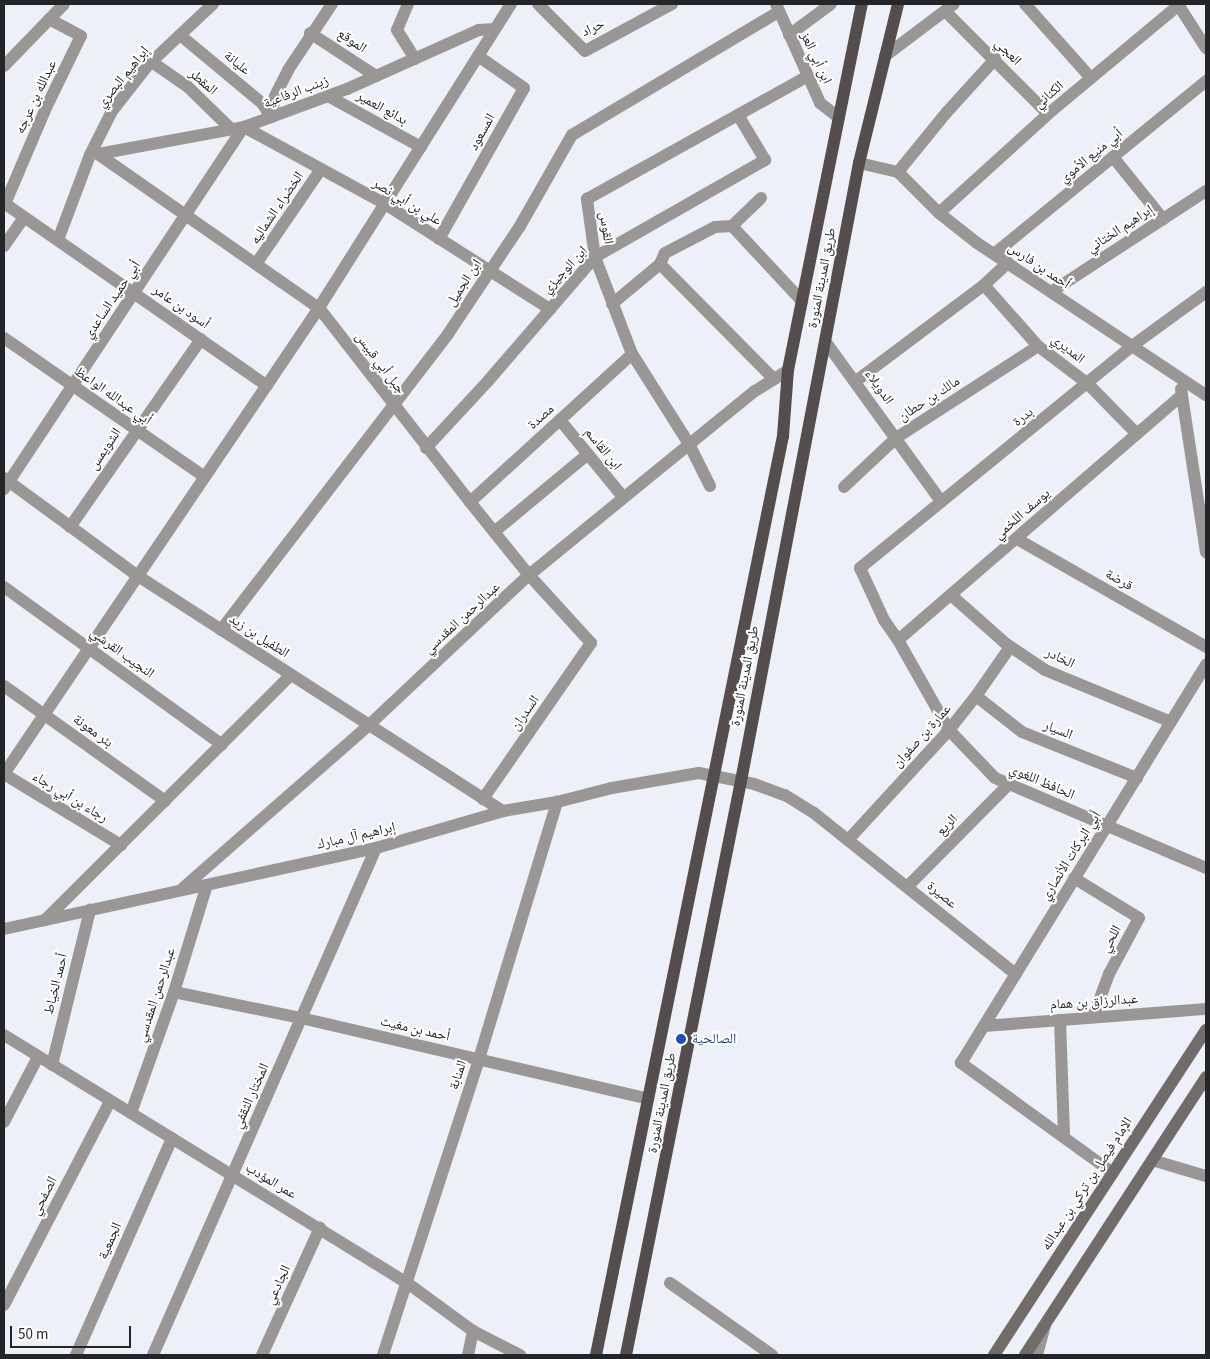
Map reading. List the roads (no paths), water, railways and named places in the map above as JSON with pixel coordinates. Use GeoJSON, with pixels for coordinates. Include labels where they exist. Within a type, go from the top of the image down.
{"type":"FeatureCollection","features":[{"type":"Feature","properties":{"kind":"main road","name":"طريق المدينة المنورة"},"geometry":{"type":"LineString","coordinates":[[596,1355],[783,436],[788,370],[862,4]]}},
{"type":"Feature","properties":{"kind":"main road","name":"طريق المدينة المنورة"},"geometry":{"type":"LineString","coordinates":[[626,1355],[741,781],[859,163],[898,4]]}},
{"type":"Feature","properties":{"kind":"main road","name":"الإمام فيصل بن تركي بن عبدالله"},"geometry":{"type":"LineString","coordinates":[[994,1355],[1206,1030]]}},
{"type":"Feature","properties":{"kind":"main road"},"geometry":{"type":"LineString","coordinates":[[1025,1355],[1206,1077]]}},
{"type":"Feature","properties":{"kind":"street"},"geometry":{"type":"LineString","coordinates":[[4,66],[64,4]]}},
{"type":"Feature","properties":{"kind":"street","name":"إبراهيم البصري"},"geometry":{"type":"LineString","coordinates":[[58,240],[90,155],[112,111],[152,62],[213,4]]}},
{"type":"Feature","properties":{"kind":"street"},"geometry":{"type":"LineString","coordinates":[[271,117],[275,96],[288,70],[310,33],[332,4]]}},
{"type":"Feature","properties":{"kind":"street"},"geometry":{"type":"LineString","coordinates":[[408,4],[397,30],[415,59]]}},
{"type":"Feature","properties":{"kind":"street"},"geometry":{"type":"LineString","coordinates":[[4,774],[319,308],[511,4]]}},
{"type":"Feature","properties":{"kind":"street","name":"حراد"},"geometry":{"type":"LineString","coordinates":[[538,4],[585,51],[672,4]]}},
{"type":"Feature","properties":{"kind":"street"},"geometry":{"type":"LineString","coordinates":[[789,35],[831,4]]}},
{"type":"Feature","properties":{"kind":"street"},"geometry":{"type":"LineString","coordinates":[[1025,4],[1091,78]]}},
{"type":"Feature","properties":{"kind":"street"},"geometry":{"type":"LineString","coordinates":[[1180,5],[1206,48]]}},
{"type":"Feature","properties":{"kind":"street","name":"الكناني"},"geometry":{"type":"LineString","coordinates":[[939,213],[1048,114],[1180,5]]}},
{"type":"Feature","properties":{"kind":"street","name":"ابن أبي العز"},"geometry":{"type":"LineString","coordinates":[[777,8],[820,103],[839,118]]}},
{"type":"Feature","properties":{"kind":"street","name":"ابن الجميل"},"geometry":{"type":"LineString","coordinates":[[221,630],[448,334],[520,226],[572,135],[777,8]]}},
{"type":"Feature","properties":{"kind":"street"},"geometry":{"type":"LineString","coordinates":[[885,56],[950,8]]}},
{"type":"Feature","properties":{"kind":"street","name":"العجي"},"geometry":{"type":"LineString","coordinates":[[950,8],[995,60],[1048,114]]}},
{"type":"Feature","properties":{"kind":"street","name":"عبدالله بن عرجه"},"geometry":{"type":"LineString","coordinates":[[4,203],[45,110],[81,36],[49,19]]}},
{"type":"Feature","properties":{"kind":"street","name":"زينب الرفاعية"},"geometry":{"type":"LineString","coordinates":[[98,154],[244,127],[328,96],[479,30],[495,30]]}},
{"type":"Feature","properties":{"kind":"street","name":"الموقع"},"geometry":{"type":"LineString","coordinates":[[310,33],[376,76]]}},
{"type":"Feature","properties":{"kind":"street","name":"عليانة"},"geometry":{"type":"LineString","coordinates":[[180,35],[262,103],[271,117]]}},
{"type":"Feature","properties":{"kind":"street","name":"المسعود"},"geometry":{"type":"LineString","coordinates":[[439,239],[524,88],[478,56]]}},
{"type":"Feature","properties":{"kind":"street"},"geometry":{"type":"LineString","coordinates":[[859,163],[898,172],[947,112],[995,60]]}},
{"type":"Feature","properties":{"kind":"street","name":"المقطر"},"geometry":{"type":"LineString","coordinates":[[152,62],[188,87],[231,130]]}},
{"type":"Feature","properties":{"kind":"street","name":"القوس"},"geometry":{"type":"LineString","coordinates":[[710,486],[690,444],[632,354],[595,257],[587,199],[808,76]]}},
{"type":"Feature","properties":{"kind":"street","name":"أبي منيع الأموي"},"geometry":{"type":"LineString","coordinates":[[994,254],[1206,81]]}},
{"type":"Feature","properties":{"kind":"street","name":"بدائع العمير"},"geometry":{"type":"LineString","coordinates":[[328,96],[421,147]]}},
{"type":"Feature","properties":{"kind":"street","name":"ابن الوجيزي"},"geometry":{"type":"LineString","coordinates":[[426,448],[595,257],[765,160],[738,114]]}},
{"type":"Feature","properties":{"kind":"street","name":"علي بن أبي نصر"},"geometry":{"type":"LineString","coordinates":[[244,127],[385,204],[550,309]]}},
{"type":"Feature","properties":{"kind":"street","name":"أبي حميد الساعدي"},"geometry":{"type":"LineString","coordinates":[[5,483],[72,386],[244,127]]}},
{"type":"Feature","properties":{"kind":"street","name":"جبل أبي قبيس"},"geometry":{"type":"LineString","coordinates":[[98,154],[319,308],[426,448],[494,532],[529,575],[591,643]]}},
{"type":"Feature","properties":{"kind":"street"},"geometry":{"type":"LineString","coordinates":[[1113,157],[1163,219]]}},
{"type":"Feature","properties":{"kind":"street","name":"الخضراء الشماليه"},"geometry":{"type":"LineString","coordinates":[[256,264],[322,169]]}},
{"type":"Feature","properties":{"kind":"street","name":"أحمد بن فارس"},"geometry":{"type":"LineString","coordinates":[[898,172],[939,213],[994,254],[1206,395]]}},
{"type":"Feature","properties":{"kind":"street","name":"إبراهيم الختاني"},"geometry":{"type":"LineString","coordinates":[[1051,292],[1206,191]]}},
{"type":"Feature","properties":{"kind":"street"},"geometry":{"type":"LineString","coordinates":[[612,304],[660,264],[666,252],[716,227],[732,226],[761,198]]}},
{"type":"Feature","properties":{"kind":"street","name":"أسود بن عامر"},"geometry":{"type":"LineString","coordinates":[[4,203],[267,386]]}},
{"type":"Feature","properties":{"kind":"street"},"geometry":{"type":"LineString","coordinates":[[4,246],[24,217]]}},
{"type":"Feature","properties":{"kind":"street"},"geometry":{"type":"LineString","coordinates":[[732,226],[802,301]]}},
{"type":"Feature","properties":{"kind":"street"},"geometry":{"type":"LineString","coordinates":[[856,381],[984,285],[1008,263]]}},
{"type":"Feature","properties":{"kind":"street"},"geometry":{"type":"LineString","coordinates":[[660,264],[774,379]]}},
{"type":"Feature","properties":{"kind":"street","name":"المديري"},"geometry":{"type":"LineString","coordinates":[[984,285],[1038,346],[1088,384],[1137,434]]}},
{"type":"Feature","properties":{"kind":"street","name":"بدرة"},"geometry":{"type":"LineString","coordinates":[[898,640],[884,620],[860,568],[1088,384],[1132,346],[1206,292]]}},
{"type":"Feature","properties":{"kind":"street","name":"أبي عبدالله الواعظ"},"geometry":{"type":"LineString","coordinates":[[4,338],[205,478]]}},
{"type":"Feature","properties":{"kind":"street","name":"الشويمس"},"geometry":{"type":"LineString","coordinates":[[70,527],[201,339]]}},
{"type":"Feature","properties":{"kind":"street","name":"الدويلاء"},"geometry":{"type":"LineString","coordinates":[[825,341],[856,381],[941,501]]}},
{"type":"Feature","properties":{"kind":"street","name":"مالك بن حطان"},"geometry":{"type":"LineString","coordinates":[[844,487],[896,438],[1038,346]]}},
{"type":"Feature","properties":{"kind":"street","name":"مصدة"},"geometry":{"type":"LineString","coordinates":[[470,502],[632,354]]}},
{"type":"Feature","properties":{"kind":"street","name":"عبدالرحمن المقدسي"},"geometry":{"type":"LineString","coordinates":[[181,890],[369,725],[529,575],[755,392],[788,370]]}},
{"type":"Feature","properties":{"kind":"street"},"geometry":{"type":"LineString","coordinates":[[1179,377],[1206,552]]}},
{"type":"Feature","properties":{"kind":"street","name":"يوسف اللخمي"},"geometry":{"type":"LineString","coordinates":[[898,640],[1182,395]]}},
{"type":"Feature","properties":{"kind":"street","name":"ابن القاسم"},"geometry":{"type":"LineString","coordinates":[[560,420],[623,497]]}},
{"type":"Feature","properties":{"kind":"street"},"geometry":{"type":"LineString","coordinates":[[494,532],[588,454]]}},
{"type":"Feature","properties":{"kind":"street","name":"الطفيل بن زيد"},"geometry":{"type":"LineString","coordinates":[[5,483],[138,576],[503,811]]}},
{"type":"Feature","properties":{"kind":"street","name":"قرضة"},"geometry":{"type":"LineString","coordinates":[[1017,539],[1206,647]]}},
{"type":"Feature","properties":{"kind":"street","name":"النجيب القرشي"},"geometry":{"type":"LineString","coordinates":[[4,587],[222,744]]}},
{"type":"Feature","properties":{"kind":"street","name":"الخادر"},"geometry":{"type":"LineString","coordinates":[[951,595],[1010,646],[1044,670],[1171,722]]}},
{"type":"Feature","properties":{"kind":"street","name":"الحافظ اللغوي"},"geometry":{"type":"LineString","coordinates":[[898,640],[949,730],[995,778],[1206,868]]}},
{"type":"Feature","properties":{"kind":"street","name":"السدران"},"geometry":{"type":"LineString","coordinates":[[483,799],[591,643]]}},
{"type":"Feature","properties":{"kind":"street","name":"عمارة بن صفوان"},"geometry":{"type":"LineString","coordinates":[[848,840],[949,730],[976,696],[1010,646]]}},
{"type":"Feature","properties":{"kind":"street","name":"أبي البركات الأنصاري"},"geometry":{"type":"LineString","coordinates":[[1064,1137],[961,1063],[1206,664]]}},
{"type":"Feature","properties":{"kind":"street"},"geometry":{"type":"LineString","coordinates":[[45,920],[291,675]]}},
{"type":"Feature","properties":{"kind":"street","name":"بئر معونة"},"geometry":{"type":"LineString","coordinates":[[4,686],[165,801]]}},
{"type":"Feature","properties":{"kind":"street","name":"السيار"},"geometry":{"type":"LineString","coordinates":[[976,696],[1022,732],[1137,778]]}},
{"type":"Feature","properties":{"kind":"street","name":"إبراهيم آل مبارك"},"geometry":{"type":"LineString","coordinates":[[4,929],[376,848],[503,811],[557,802],[612,788],[699,773],[741,781]]}},
{"type":"Feature","properties":{"kind":"street","name":"رجاء بن أبي رجاء"},"geometry":{"type":"LineString","coordinates":[[4,774],[121,845]]}},
{"type":"Feature","properties":{"kind":"street","name":"عصيرة"},"geometry":{"type":"LineString","coordinates":[[741,781],[785,795],[814,813],[1016,974]]}},
{"type":"Feature","properties":{"kind":"street","name":"الريع"},"geometry":{"type":"LineString","coordinates":[[907,887],[1009,784]]}},
{"type":"Feature","properties":{"kind":"street","name":"المنابة"},"geometry":{"type":"LineString","coordinates":[[383,1355],[479,1058],[557,802]]}},
{"type":"Feature","properties":{"kind":"street","name":"المختار الثقفي"},"geometry":{"type":"LineString","coordinates":[[153,1355],[376,848]]}},
{"type":"Feature","properties":{"kind":"street","name":"اللحي"},"geometry":{"type":"LineString","coordinates":[[1074,878],[1139,918],[1109,974],[1093,1017]]}},
{"type":"Feature","properties":{"kind":"street","name":"عبدالرحمن المقدسي"},"geometry":{"type":"LineString","coordinates":[[131,1114],[174,992],[207,884]]}},
{"type":"Feature","properties":{"kind":"street","name":"أحمد الخياط"},"geometry":{"type":"LineString","coordinates":[[52,1065],[90,910]]}},
{"type":"Feature","properties":{"kind":"street","name":"أحمد بن مغيث"},"geometry":{"type":"LineString","coordinates":[[174,992],[479,1058],[648,1099]]}},
{"type":"Feature","properties":{"kind":"street","name":"عبدالرزاق بن همام"},"geometry":{"type":"LineString","coordinates":[[984,1026],[1206,1009]]}},
{"type":"Feature","properties":{"kind":"street"},"geometry":{"type":"LineString","coordinates":[[1060,1020],[1064,1137],[1113,1173]]}},
{"type":"Feature","properties":{"kind":"street","name":"عمر المؤدب"},"geometry":{"type":"LineString","coordinates":[[4,1035],[406,1282],[473,1331],[520,1355]]}},
{"type":"Feature","properties":{"kind":"street"},"geometry":{"type":"LineString","coordinates":[[4,1122],[38,1057]]}},
{"type":"Feature","properties":{"kind":"street","name":"الصفحي"},"geometry":{"type":"LineString","coordinates":[[4,1305],[110,1100]]}},
{"type":"Feature","properties":{"kind":"street","name":"الجمعية"},"geometry":{"type":"LineString","coordinates":[[76,1355],[172,1138]]}},
{"type":"Feature","properties":{"kind":"street"},"geometry":{"type":"LineString","coordinates":[[1152,1160],[1206,1176]]}},
{"type":"Feature","properties":{"kind":"street","name":"الجادعي"},"geometry":{"type":"LineString","coordinates":[[262,1355],[320,1228]]}},
{"type":"Feature","properties":{"kind":"street"},"geometry":{"type":"LineString","coordinates":[[670,1283],[772,1355]]}},
{"type":"Feature","properties":{"kind":"street"},"geometry":{"type":"LineString","coordinates":[[1037,1355],[1045,1324]]}},
{"type":"Feature","properties":{"kind":"street"},"geometry":{"type":"LineString","coordinates":[[468,1355],[473,1331]]}},
{"type":"Feature","properties":{"kind":"place","name":"الصالحية"},"geometry":{"type":"Point","coordinates":[681,1039]}}]}
